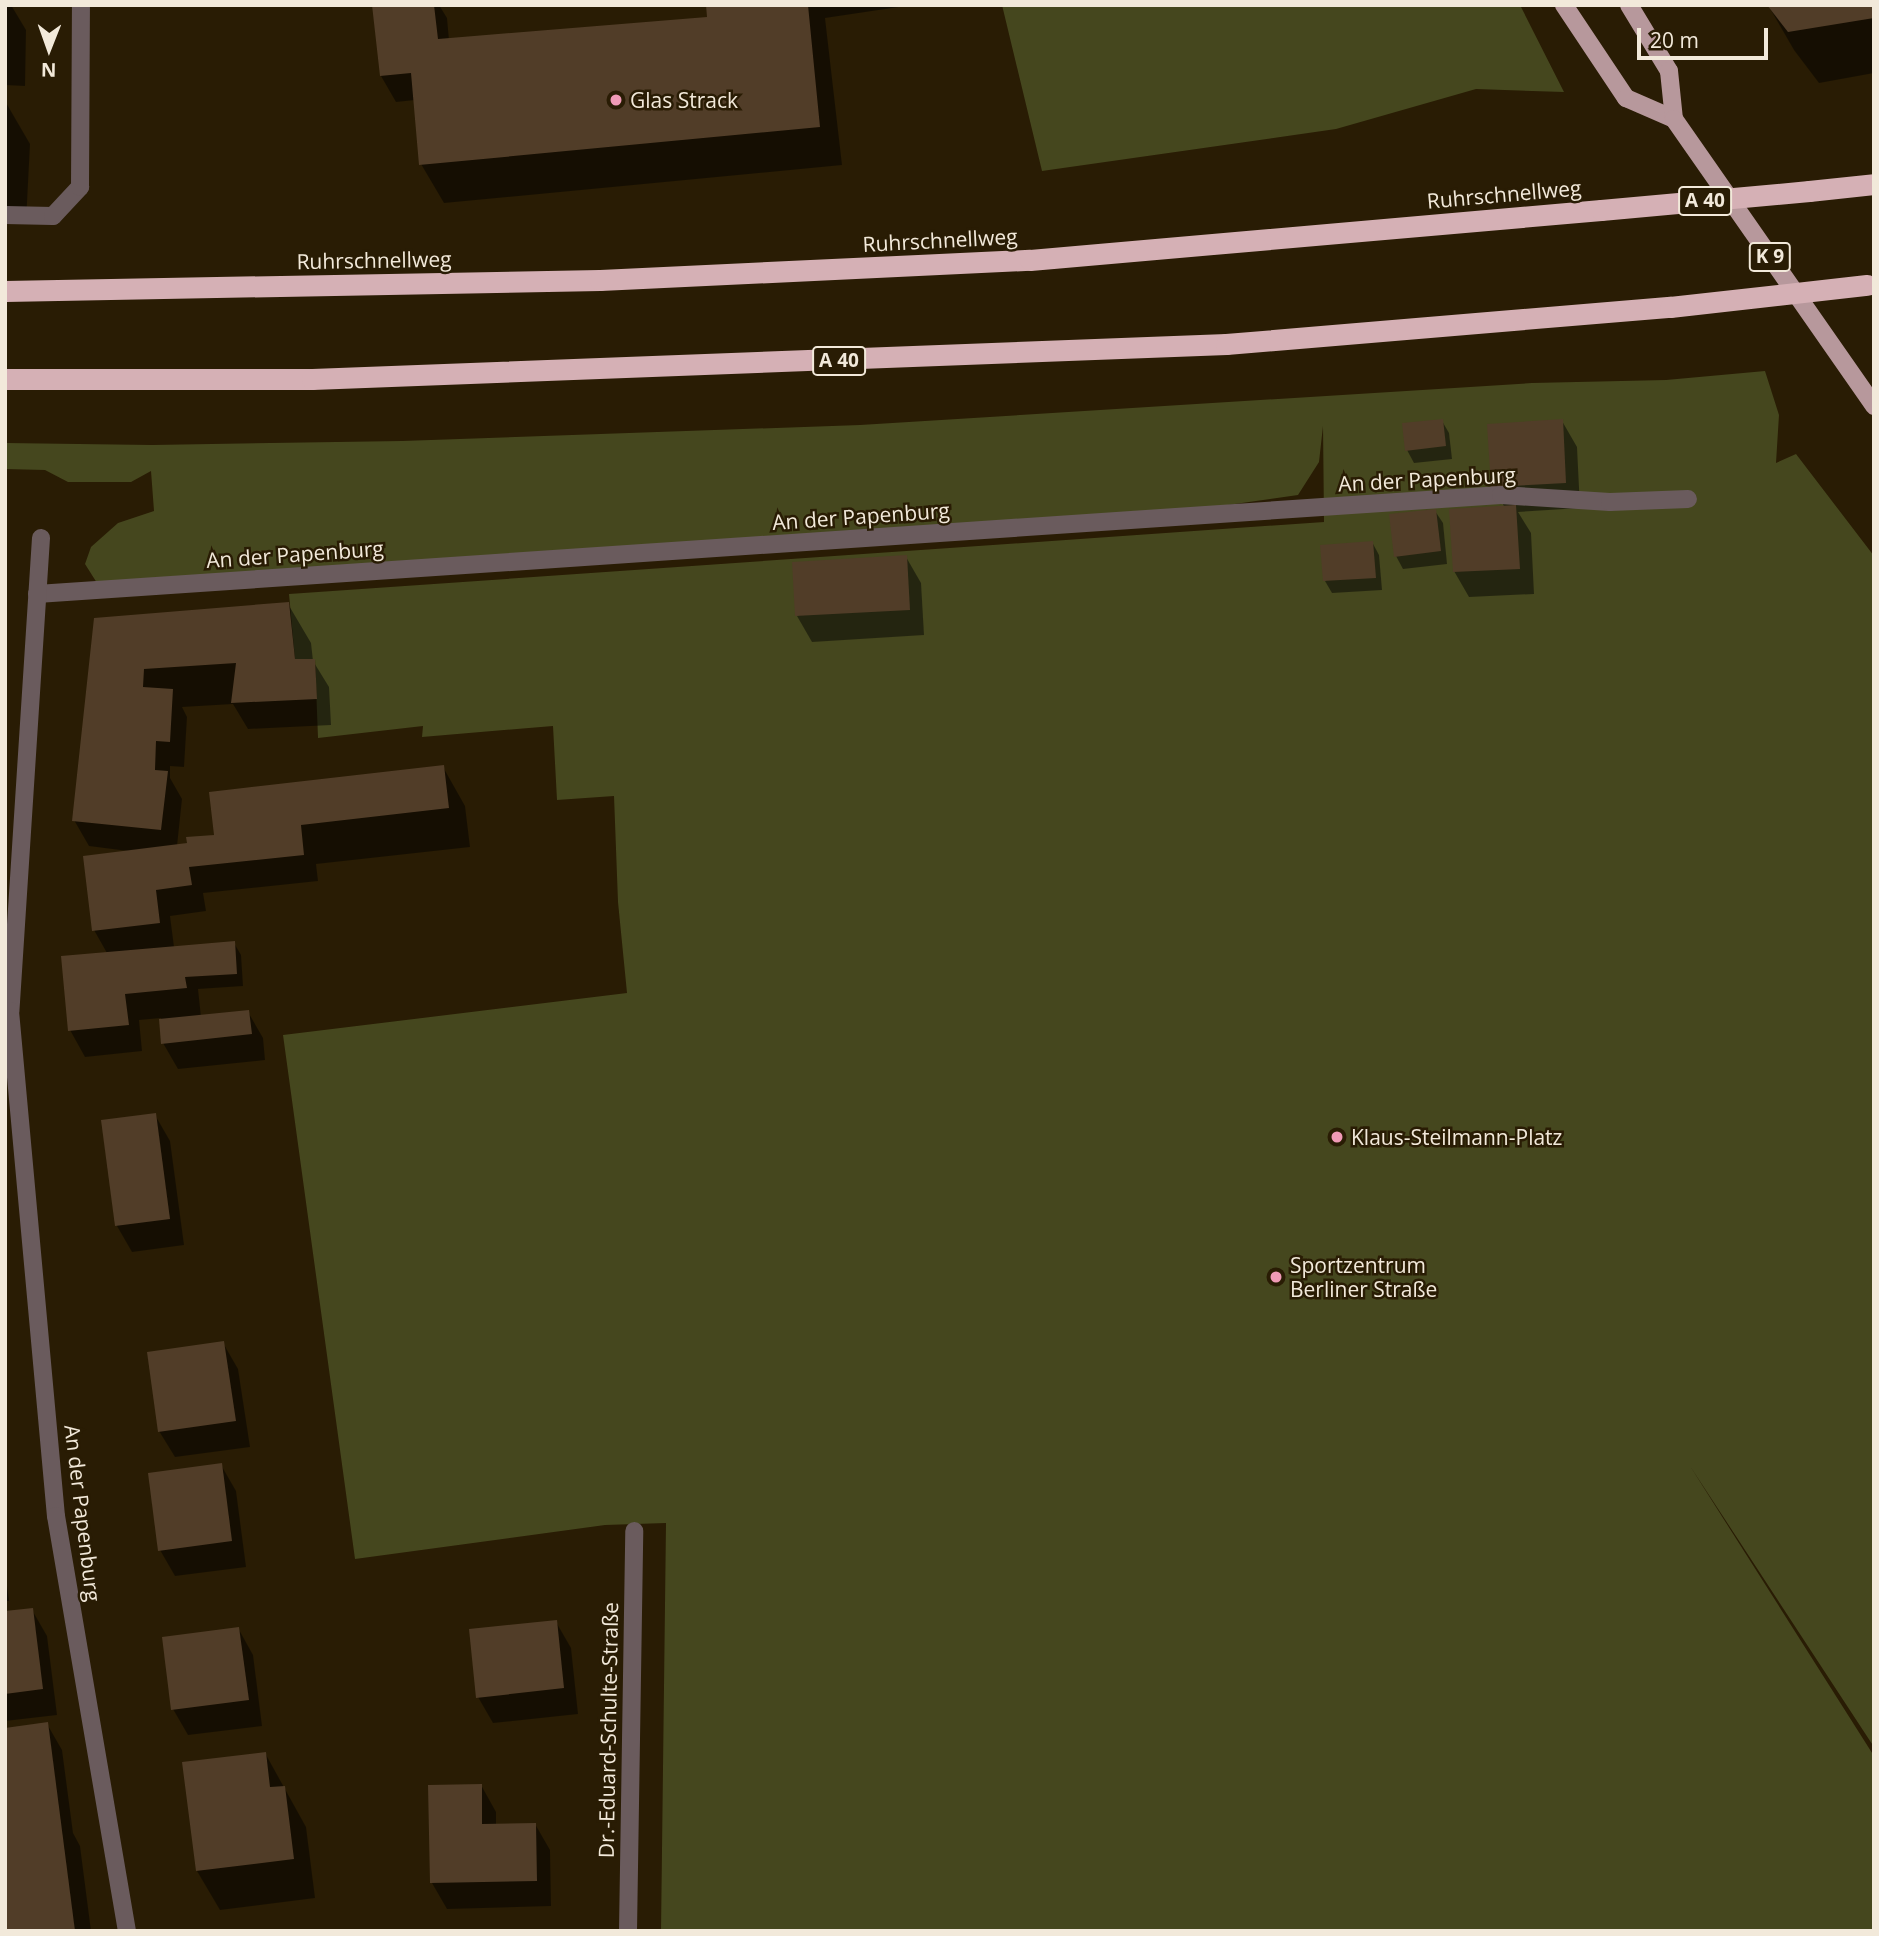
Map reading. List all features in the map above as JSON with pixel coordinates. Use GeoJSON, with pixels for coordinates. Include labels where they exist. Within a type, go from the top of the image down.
{"type":"FeatureCollection","features":[{"type":"Feature","properties":{"kind":"highway","name":"Ruhrschnellweg"},"geometry":{"type":"LineString","coordinates":[[5,290],[600,280],[1002,261],[1874,184]]}},
{"type":"Feature","properties":{"kind":"highway","name":"A 40"},"geometry":{"type":"LineString","coordinates":[[5,379],[326,378],[1226,344],[1670,307],[1870,284]]}},
{"type":"Feature","properties":{"kind":"main road"},"geometry":{"type":"LineString","coordinates":[[1564,5],[1626,98],[1674,119]]}},
{"type":"Feature","properties":{"kind":"main road","name":"K 9"},"geometry":{"type":"LineString","coordinates":[[1629,5],[1669,71],[1674,119],[1874,406]]}},
{"type":"Feature","properties":{"kind":"street"},"geometry":{"type":"LineString","coordinates":[[5,215],[53,216],[80,187],[81,5]]}},
{"type":"Feature","properties":{"kind":"street","name":"An der Papenburg"},"geometry":{"type":"LineString","coordinates":[[37,594],[1501,495],[1610,502],[1688,499]]}},
{"type":"Feature","properties":{"kind":"street","name":"An der Papenburg"},"geometry":{"type":"LineString","coordinates":[[41,538],[10,1011],[56,1516],[127,1931]]}},
{"type":"Feature","properties":{"kind":"street","name":"Dr.-Eduard-Schulte-Straße"},"geometry":{"type":"LineString","coordinates":[[628,1931],[634,1531]]}},
{"type":"Feature","properties":{"kind":"green space"},"geometry":{"type":"Polygon","coordinates":[[[1002,5],[1520,5],[1564,92],[1476,89],[1336,129],[1042,171],[1002,5]]]}},
{"type":"Feature","properties":{"kind":"green space"},"geometry":{"type":"Polygon","coordinates":[[[1765,371],[1779,415],[1776,463],[1796,454],[1874,556],[1874,1747],[1690,1466],[1874,1756],[1874,1931],[661,1931],[666,1523],[605,1525],[355,1559],[283,1035],[627,993],[618,902],[614,796],[557,800],[553,726],[422,737],[423,726],[318,738],[315,659],[295,659],[289,594],[1324,522],[1323,426],[1319,462],[1298,495],[1150,516],[97,583],[85,564],[91,547],[118,523],[154,511],[151,471],[131,482],[68,482],[45,470],[5,469],[5,443],[152,445],[402,441],[860,425],[1532,383],[1666,380],[1765,371]]]}},
{"type":"Feature","properties":{"kind":"building","name":"Glas Strack"},"geometry":{"type":"Polygon","coordinates":[[[372,5],[434,5],[438,39],[707,17],[706,5],[808,5],[820,127],[419,165],[411,73],[380,76],[372,5]]]}},
{"type":"Feature","properties":{"kind":"building"},"geometry":{"type":"Polygon","coordinates":[[[1767,5],[1874,5],[1874,18],[1788,32],[1767,5]]]}},
{"type":"Feature","properties":{"kind":"building"},"geometry":{"type":"Polygon","coordinates":[[[1443,419],[1446,446],[1405,451],[1402,423],[1443,419]]]}},
{"type":"Feature","properties":{"kind":"building"},"geometry":{"type":"Polygon","coordinates":[[[1563,419],[1566,483],[1491,487],[1487,424],[1563,419]]]}},
{"type":"Feature","properties":{"kind":"building"},"geometry":{"type":"Polygon","coordinates":[[[1516,505],[1520,569],[1453,572],[1449,509],[1516,505]]]}},
{"type":"Feature","properties":{"kind":"building"},"geometry":{"type":"Polygon","coordinates":[[[1436,509],[1441,551],[1394,557],[1389,514],[1436,509]]]}},
{"type":"Feature","properties":{"kind":"building"},"geometry":{"type":"Polygon","coordinates":[[[1373,541],[1376,578],[1323,581],[1320,545],[1373,541]]]}},
{"type":"Feature","properties":{"kind":"building"},"geometry":{"type":"Polygon","coordinates":[[[907,555],[910,610],[795,616],[792,562],[907,555]]]}},
{"type":"Feature","properties":{"kind":"building"},"geometry":{"type":"Polygon","coordinates":[[[289,602],[295,659],[315,659],[317,699],[231,703],[236,663],[144,669],[143,687],[173,689],[170,742],[156,741],[155,770],[168,771],[161,830],[72,821],[94,618],[289,602]]]}},
{"type":"Feature","properties":{"kind":"building"},"geometry":{"type":"Polygon","coordinates":[[[444,765],[449,808],[301,825],[304,855],[189,867],[192,885],[156,890],[160,923],[92,931],[83,856],[187,843],[186,837],[214,835],[209,792],[444,765]]]}},
{"type":"Feature","properties":{"kind":"building"},"geometry":{"type":"Polygon","coordinates":[[[235,941],[237,974],[185,977],[187,988],[125,994],[129,1025],[68,1031],[61,956],[235,941]]]}},
{"type":"Feature","properties":{"kind":"building"},"geometry":{"type":"Polygon","coordinates":[[[249,1010],[252,1034],[161,1044],[159,1019],[249,1010]]]}},
{"type":"Feature","properties":{"kind":"building"},"geometry":{"type":"Polygon","coordinates":[[[156,1113],[170,1219],[115,1226],[101,1120],[156,1113]]]}},
{"type":"Feature","properties":{"kind":"building"},"geometry":{"type":"Polygon","coordinates":[[[224,1341],[236,1421],[158,1432],[147,1352],[224,1341]]]}},
{"type":"Feature","properties":{"kind":"building"},"geometry":{"type":"Polygon","coordinates":[[[222,1463],[232,1541],[158,1551],[148,1473],[222,1463]]]}},
{"type":"Feature","properties":{"kind":"building"},"geometry":{"type":"Polygon","coordinates":[[[33,1608],[43,1689],[5,1694],[5,1611],[33,1608]]]}},
{"type":"Feature","properties":{"kind":"building"},"geometry":{"type":"Polygon","coordinates":[[[557,1620],[564,1688],[476,1698],[469,1629],[557,1620]]]}},
{"type":"Feature","properties":{"kind":"building"},"geometry":{"type":"Polygon","coordinates":[[[239,1627],[249,1700],[171,1710],[162,1637],[239,1627]]]}},
{"type":"Feature","properties":{"kind":"building"},"geometry":{"type":"Polygon","coordinates":[[[48,1722],[75,1931],[5,1931],[5,1728],[48,1722]]]}},
{"type":"Feature","properties":{"kind":"building"},"geometry":{"type":"Polygon","coordinates":[[[266,1752],[270,1787],[285,1786],[294,1859],[196,1871],[182,1762],[266,1752]]]}},
{"type":"Feature","properties":{"kind":"building"},"geometry":{"type":"Polygon","coordinates":[[[482,1784],[482,1824],[536,1823],[537,1881],[430,1883],[428,1785],[482,1784]]]}},
{"type":"Feature","properties":{"kind":"place","name":"Glas Strack"},"geometry":{"type":"Point","coordinates":[616,100]}},
{"type":"Feature","properties":{"kind":"place","name":"Klaus-Steilmann-Platz"},"geometry":{"type":"Point","coordinates":[1337,1137]}},
{"type":"Feature","properties":{"kind":"place","name":"Sportzentrum Berliner Straße"},"geometry":{"type":"Point","coordinates":[1276,1277]}}]}
